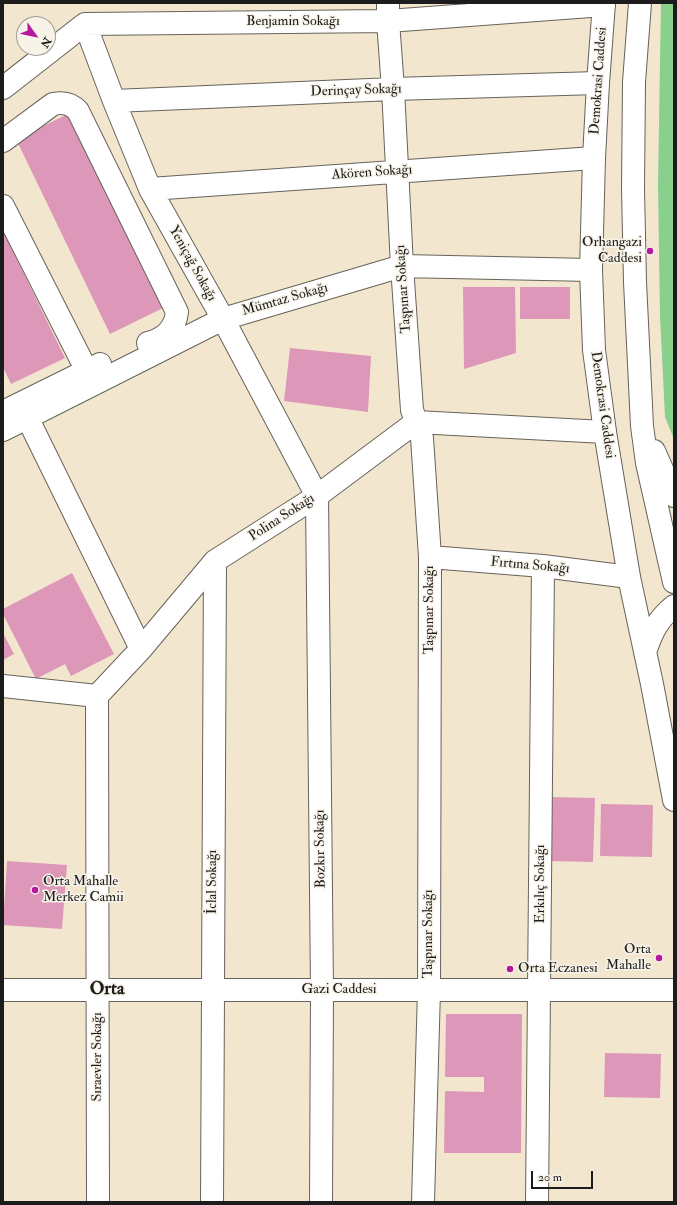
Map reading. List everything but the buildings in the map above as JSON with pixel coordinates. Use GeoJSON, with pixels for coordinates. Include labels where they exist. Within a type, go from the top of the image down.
{"type":"FeatureCollection","features":[{"type":"Feature","properties":{"kind":"street"},"geometry":{"type":"LineString","coordinates":[[640,3],[634,82],[633,190],[635,282],[642,426],[647,463],[674,582]]}},
{"type":"Feature","properties":{"kind":"street","name":"Benjamin Sokağı"},"geometry":{"type":"LineString","coordinates":[[85,24],[604,4]]}},
{"type":"Feature","properties":{"kind":"street","name":"Demokrasi Caddesi"},"geometry":{"type":"LineString","coordinates":[[604,4],[594,158],[591,270],[594,350],[604,432],[629,577],[674,800]]}},
{"type":"Feature","properties":{"kind":"street","name":"Taşpınar Sokağı"},"geometry":{"type":"LineString","coordinates":[[388,12],[402,266],[412,410],[422,438],[430,558],[429,990],[423,1202]]}},
{"type":"Feature","properties":{"kind":"street"},"geometry":{"type":"LineString","coordinates":[[3,88],[85,24]]}},
{"type":"Feature","properties":{"kind":"street","name":"Yeniçağ Sokağı"},"geometry":{"type":"LineString","coordinates":[[85,24],[114,101],[150,189],[317,496]]}},
{"type":"Feature","properties":{"kind":"street","name":"Derinçay Sokağı"},"geometry":{"type":"LineString","coordinates":[[114,101],[598,82]]}},
{"type":"Feature","properties":{"kind":"street"},"geometry":{"type":"LineString","coordinates":[[3,141],[53,104],[59,102],[75,107],[177,312],[174,324],[163,337],[148,343],[90,377],[3,412]]}},
{"type":"Feature","properties":{"kind":"street","name":"Akören Sokağı"},"geometry":{"type":"LineString","coordinates":[[150,189],[594,158]]}},
{"type":"Feature","properties":{"kind":"street"},"geometry":{"type":"LineString","coordinates":[[3,206],[90,377]]}},
{"type":"Feature","properties":{"kind":"street","name":"Mümtaz Sokağı"},"geometry":{"type":"LineString","coordinates":[[3,430],[27,417],[90,377],[222,319],[402,266],[591,270]]}},
{"type":"Feature","properties":{"kind":"street"},"geometry":{"type":"LineString","coordinates":[[27,417],[141,649]]}},
{"type":"Feature","properties":{"kind":"street"},"geometry":{"type":"LineString","coordinates":[[416,422],[604,432]]}},
{"type":"Feature","properties":{"kind":"street","name":"Polina Sokağı"},"geometry":{"type":"LineString","coordinates":[[97,696],[141,649],[215,561],[317,496],[416,422]]}},
{"type":"Feature","properties":{"kind":"street"},"geometry":{"type":"LineString","coordinates":[[642,426],[674,496]]}},
{"type":"Feature","properties":{"kind":"street","name":"Bozkır Sokağı"},"geometry":{"type":"LineString","coordinates":[[317,496],[322,990],[321,1202]]}},
{"type":"Feature","properties":{"kind":"street","name":"Fırtına Sokağı"},"geometry":{"type":"LineString","coordinates":[[430,558],[544,566],[629,577]]}},
{"type":"Feature","properties":{"kind":"street","name":"İclal Sokağı"},"geometry":{"type":"LineString","coordinates":[[212,1202],[215,561]]}},
{"type":"Feature","properties":{"kind":"street","name":"Erkılıç Sokağı"},"geometry":{"type":"LineString","coordinates":[[538,1202],[544,566]]}},
{"type":"Feature","properties":{"kind":"street"},"geometry":{"type":"LineString","coordinates":[[645,652],[652,633],[665,614],[674,606]]}},
{"type":"Feature","properties":{"kind":"street"},"geometry":{"type":"LineString","coordinates":[[3,686],[97,696]]}},
{"type":"Feature","properties":{"kind":"street","name":"Sıraevler Sokağı"},"geometry":{"type":"LineString","coordinates":[[97,696],[98,1202]]}},
{"type":"Feature","properties":{"kind":"street","name":"Gazi Caddesi"},"geometry":{"type":"LineString","coordinates":[[3,990],[674,990]]}},
{"type":"Feature","properties":{"kind":"green space"},"geometry":{"type":"Polygon","coordinates":[[[661,3],[674,3],[674,439],[665,417],[660,316],[658,185],[661,3]]]}},
{"type":"Feature","properties":{"kind":"place","name":"Orhangazi Caddesi"},"geometry":{"type":"Point","coordinates":[650,251]}},
{"type":"Feature","properties":{"kind":"place","name":"Orta Mahalle Merkez Camii"},"geometry":{"type":"Point","coordinates":[35,890]}},
{"type":"Feature","properties":{"kind":"place","name":"Orta Mahalle"},"geometry":{"type":"Point","coordinates":[659,958]}},
{"type":"Feature","properties":{"kind":"place","name":"Orta Eczanesi"},"geometry":{"type":"Point","coordinates":[510,969]}},
{"type":"Feature","properties":{"kind":"district","name":"Orta"},"geometry":{"type":"Point","coordinates":[107,990]}}]}
